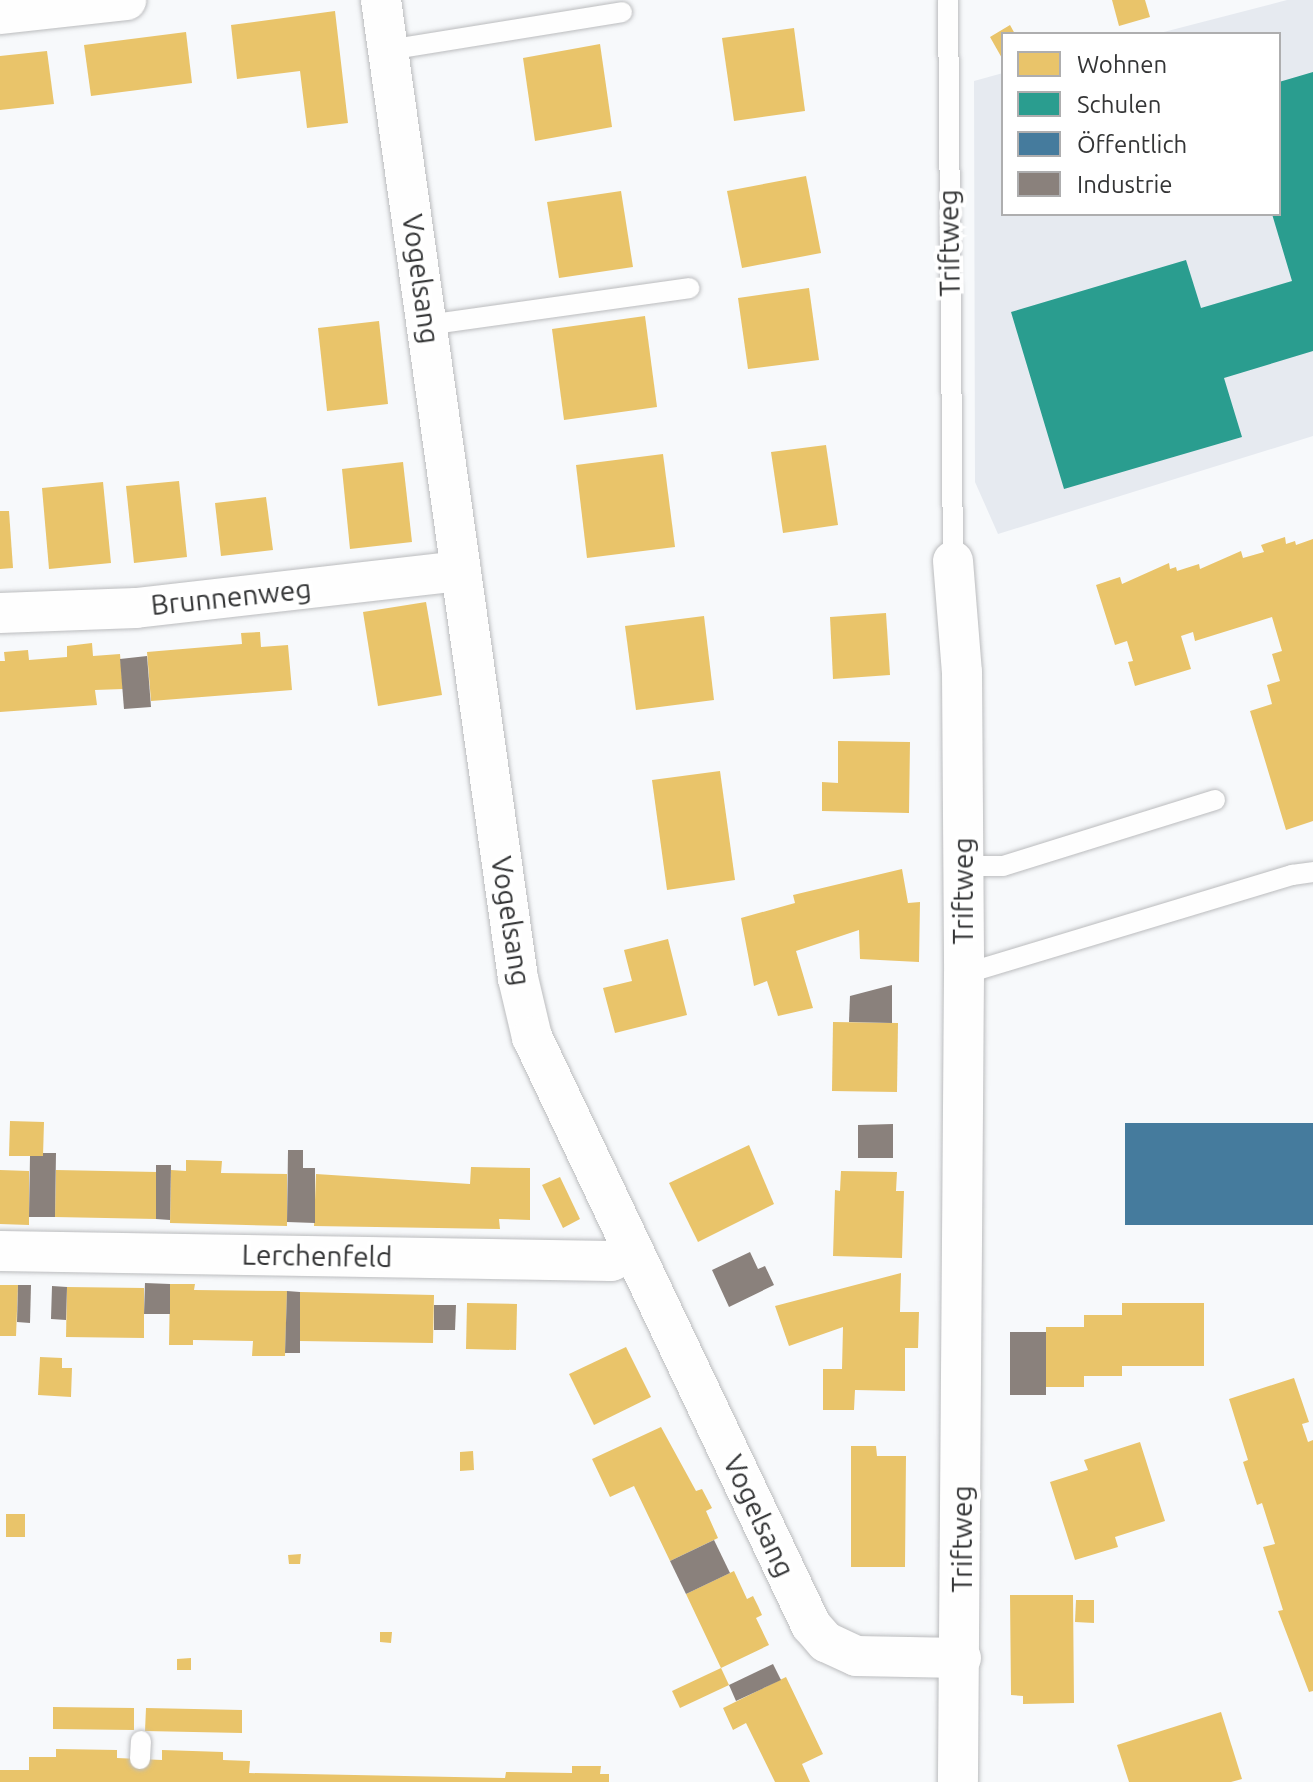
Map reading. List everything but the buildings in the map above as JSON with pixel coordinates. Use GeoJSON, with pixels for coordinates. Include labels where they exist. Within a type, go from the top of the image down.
{"type":"FeatureCollection","features":[{"type":"Feature","properties":{"kind":"street"},"geometry":{"type":"LineString","coordinates":[[0,14],[126,0]]}},
{"type":"Feature","properties":{"kind":"street","name":"Vogelsang"},"geometry":{"type":"LineString","coordinates":[[381,0],[518,978],[532,1037],[811,1625],[826,1642],[856,1656],[961,1658]]}},
{"type":"Feature","properties":{"kind":"street","name":"Triftweg"},"geometry":{"type":"LineString","coordinates":[[953,561],[962,672],[964,974],[958,1782]]}},
{"type":"Feature","properties":{"kind":"street","name":"Brunnenweg"},"geometry":{"type":"LineString","coordinates":[[0,613],[136,608],[461,571]]}},
{"type":"Feature","properties":{"kind":"street","name":"Lerchenfeld"},"geometry":{"type":"LineString","coordinates":[[0,1251],[611,1261],[632,1251]]}},
{"type":"Feature","properties":{"kind":"lane","name":"Triftweg"},"geometry":{"type":"LineString","coordinates":[[948,0],[953,561]]}},
{"type":"Feature","properties":{"kind":"lane"},"geometry":{"type":"LineString","coordinates":[[388,50],[622,12]]}},
{"type":"Feature","properties":{"kind":"lane"},"geometry":{"type":"LineString","coordinates":[[427,325],[689,288]]}},
{"type":"Feature","properties":{"kind":"lane"},"geometry":{"type":"LineString","coordinates":[[963,866],[1003,866],[1215,800]]}},
{"type":"Feature","properties":{"kind":"lane"},"geometry":{"type":"LineString","coordinates":[[964,974],[1292,875],[1313,872]]}},
{"type":"Feature","properties":{"kind":"shaded area"},"geometry":{"type":"Polygon","coordinates":[[[1287,0],[1313,0],[1313,436],[998,534],[975,482],[974,81],[1001,74],[1001,216],[1281,216],[1281,32],[1164,32],[1287,0]]]}}]}
